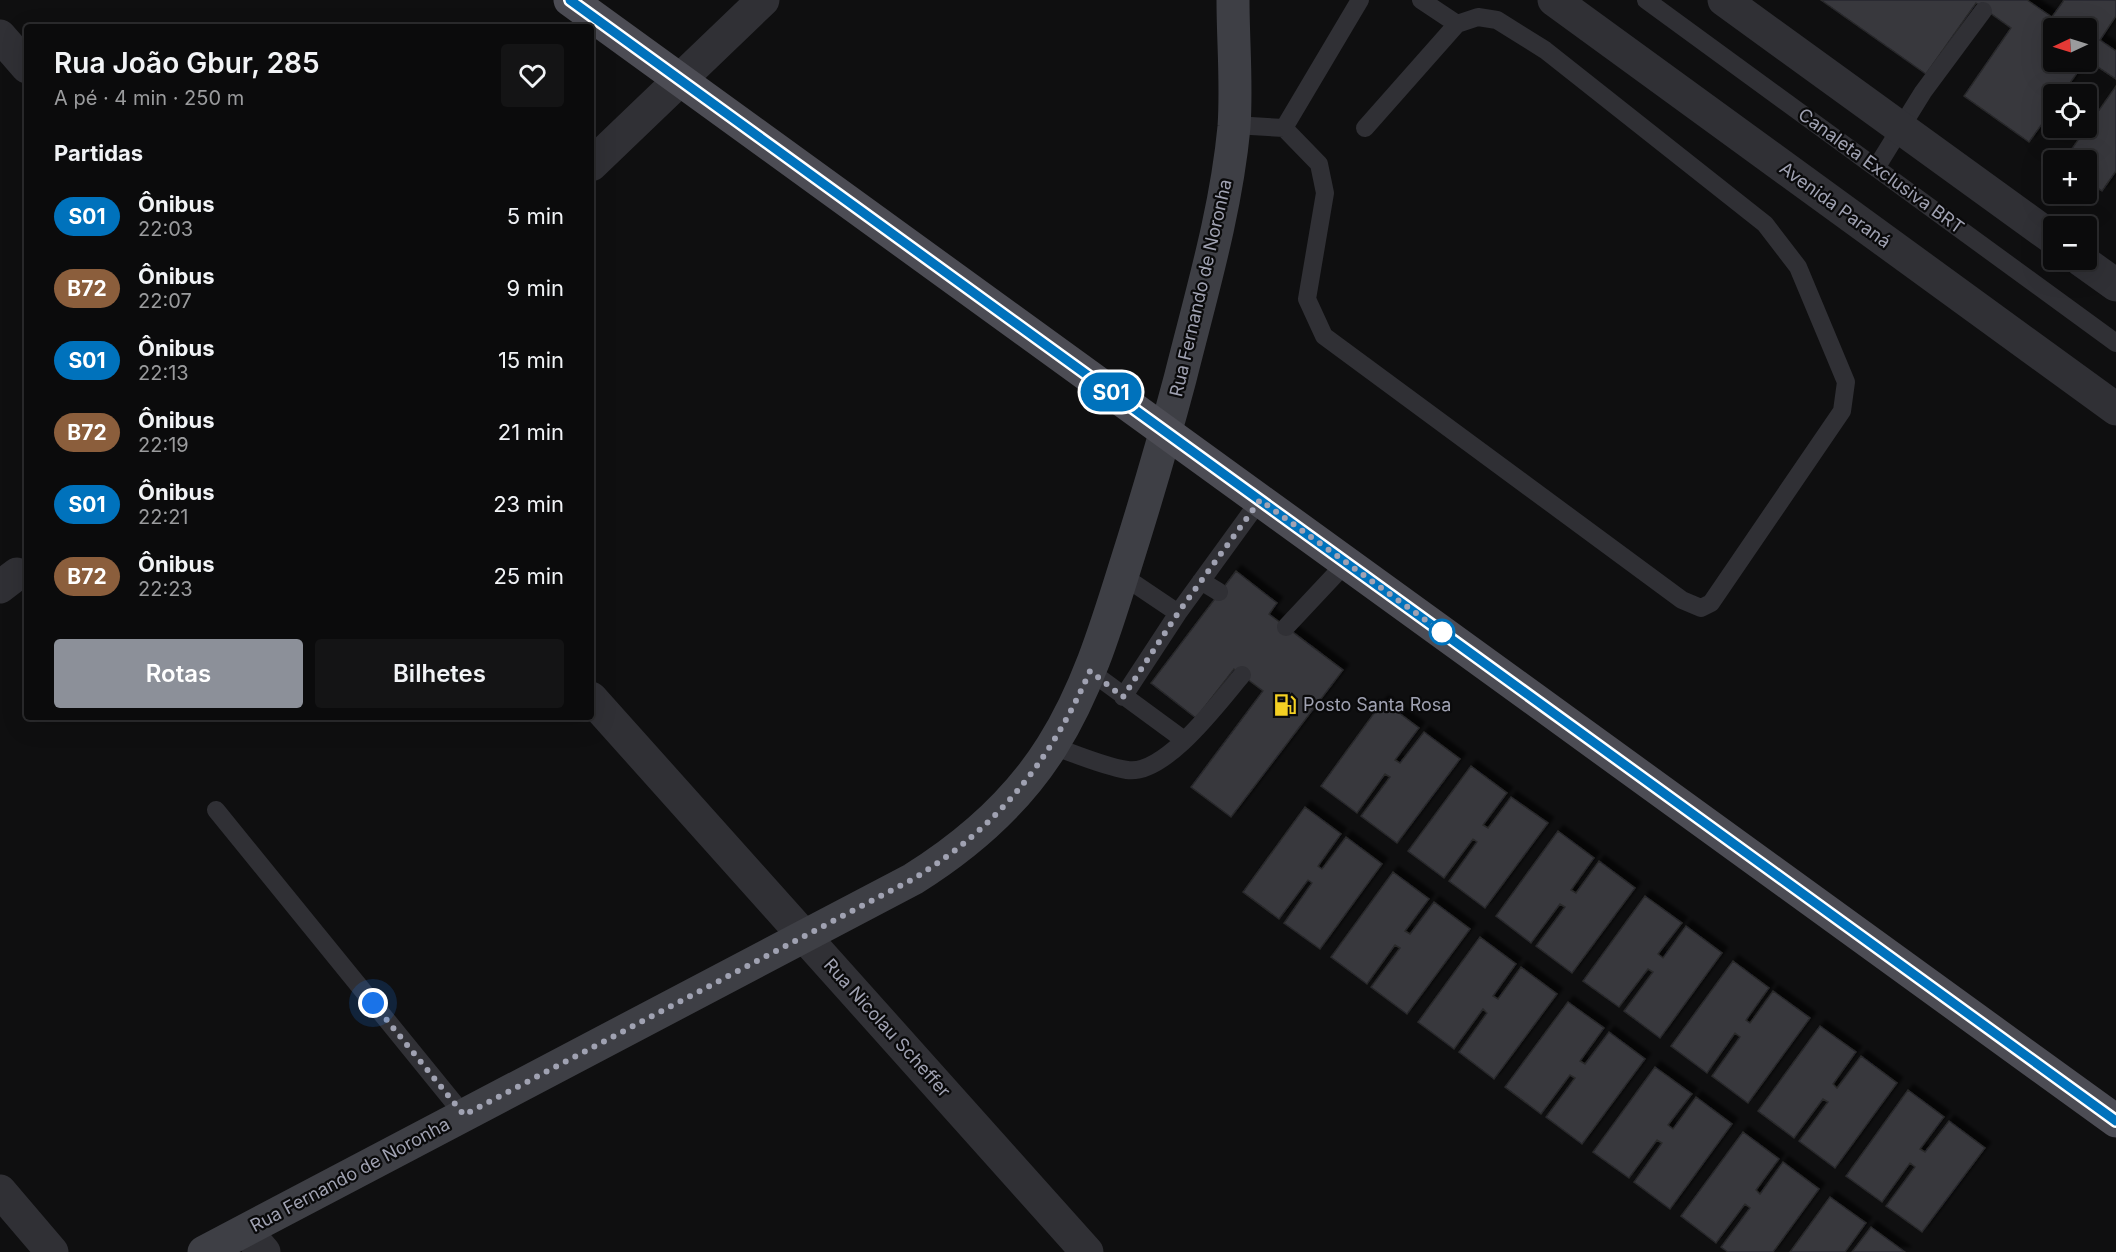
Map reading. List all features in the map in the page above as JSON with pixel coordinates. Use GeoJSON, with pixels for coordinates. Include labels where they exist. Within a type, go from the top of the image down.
{"type":"FeatureCollection","features":[{"type":"Feature","properties":{"kind":"main road"},"geometry":{"type":"LineString","coordinates":[[570,0],[2116,1121]]}},
{"type":"Feature","properties":{"kind":"main road","name":"Rua Fernando de Noronha"},"geometry":{"type":"LineString","coordinates":[[204,1252],[255,1241],[464,1115],[805,937],[946,858],[1005,807],[1052,746],[1090,671],[1123,576],[1166,432],[1215,241],[1227,183],[1234,125],[1233,0]]}},
{"type":"Feature","properties":{"kind":"street"},"geometry":{"type":"LineString","coordinates":[[594,162],[763,0]]}},
{"type":"Feature","properties":{"kind":"street","name":"Avenida Paraná"},"geometry":{"type":"LineString","coordinates":[[1554,0],[2116,410]]}},
{"type":"Feature","properties":{"kind":"street"},"geometry":{"type":"LineString","coordinates":[[1724,0],[2043,231]]}},
{"type":"Feature","properties":{"kind":"street"},"geometry":{"type":"LineString","coordinates":[[0,36],[24,64]]}},
{"type":"Feature","properties":{"kind":"street"},"geometry":{"type":"LineString","coordinates":[[2095,270],[2116,285]]}},
{"type":"Feature","properties":{"kind":"street","name":"Rua Nicolau Scheffer"},"geometry":{"type":"LineString","coordinates":[[594,701],[1087,1252]]}},
{"type":"Feature","properties":{"kind":"street"},"geometry":{"type":"LineString","coordinates":[[0,1191],[52,1252]]}},
{"type":"Feature","properties":{"kind":"lane"},"geometry":{"type":"LineString","coordinates":[[1284,128],[1360,0]]}},
{"type":"Feature","properties":{"kind":"lane"},"geometry":{"type":"LineString","coordinates":[[1421,0],[1457,24]]}},
{"type":"Feature","properties":{"kind":"lane","name":"Canaleta Exclusiva BRT"},"geometry":{"type":"LineString","coordinates":[[1646,0],[2116,343]]}},
{"type":"Feature","properties":{"kind":"lane"},"geometry":{"type":"LineString","coordinates":[[1876,168],[1900,128],[1983,11]]}},
{"type":"Feature","properties":{"kind":"lane"},"geometry":{"type":"LineString","coordinates":[[1234,125],[1284,128],[1319,164],[1325,193],[1307,299],[1324,336],[1682,600],[1701,608],[1711,603],[1842,411],[1846,382],[1798,267],[1765,224],[1545,50],[1497,20],[1478,17],[1457,24],[1365,128]]}},
{"type":"Feature","properties":{"kind":"lane"},"geometry":{"type":"LineString","coordinates":[[1123,697],[1178,613],[1260,500]]}},
{"type":"Feature","properties":{"kind":"lane"},"geometry":{"type":"LineString","coordinates":[[1286,627],[1346,563]]}},
{"type":"Feature","properties":{"kind":"lane"},"geometry":{"type":"LineString","coordinates":[[1123,576],[1178,613]]}},
{"type":"Feature","properties":{"kind":"lane"},"geometry":{"type":"LineString","coordinates":[[1201,581],[1219,592]]}},
{"type":"Feature","properties":{"kind":"lane"},"geometry":{"type":"LineString","coordinates":[[1090,671],[1184,740]]}},
{"type":"Feature","properties":{"kind":"lane"},"geometry":{"type":"LineString","coordinates":[[1052,746],[1129,771],[1153,765],[1184,740],[1242,675]]}},
{"type":"Feature","properties":{"kind":"lane"},"geometry":{"type":"LineString","coordinates":[[216,810],[464,1115]]}},
{"type":"Feature","properties":{"kind":"building"},"geometry":{"type":"Polygon","coordinates":[[[1821,0],[2027,0],[2052,17],[2064,0],[2116,0],[2116,16],[2100,40],[2116,51],[2116,79],[2097,66],[2097,18],[2043,18],[2043,72],[2078,72],[2069,84],[2043,84],[2043,122],[2029,142],[1964,96],[2011,28],[1976,3],[1926,74],[1821,0]]]}},
{"type":"Feature","properties":{"kind":"building"},"geometry":{"type":"Polygon","coordinates":[[[2116,86],[2116,171],[2102,191],[2097,188],[2097,150],[2071,150],[2079,138],[2097,138],[2097,113],[2116,86]]]}},
{"type":"Feature","properties":{"kind":"building","name":"Posto Santa Rosa"},"geometry":{"type":"Polygon","coordinates":[[[1236,571],[1277,603],[1269,614],[1343,670],[1231,817],[1191,787],[1263,691],[1234,669],[1196,718],[1151,683],[1236,571]]]}},
{"type":"Feature","properties":{"kind":"building"},"geometry":{"type":"Polygon","coordinates":[[[1383,701],[1419,728],[1395,760],[1400,763],[1424,732],[1460,759],[1397,843],[1361,816],[1390,777],[1385,774],[1357,813],[1321,786],[1383,701]]]}},
{"type":"Feature","properties":{"kind":"building"},"geometry":{"type":"Polygon","coordinates":[[[1471,766],[1507,793],[1483,825],[1488,828],[1511,797],[1548,823],[1485,908],[1449,881],[1477,842],[1473,839],[1444,878],[1408,851],[1471,766]]]}},
{"type":"Feature","properties":{"kind":"building"},"geometry":{"type":"Polygon","coordinates":[[[1305,807],[1341,834],[1318,866],[1322,869],[1346,837],[1382,864],[1320,949],[1284,923],[1312,883],[1308,880],[1279,919],[1243,892],[1305,807]]]}},
{"type":"Feature","properties":{"kind":"building"},"geometry":{"type":"Polygon","coordinates":[[[1558,831],[1594,858],[1571,890],[1576,893],[1599,861],[1635,888],[1572,973],[1536,946],[1565,907],[1560,904],[1531,943],[1496,916],[1558,831]]]}},
{"type":"Feature","properties":{"kind":"building"},"geometry":{"type":"Polygon","coordinates":[[[1393,872],[1429,899],[1405,931],[1410,934],[1434,902],[1470,929],[1407,1014],[1371,987],[1400,948],[1395,945],[1367,984],[1331,957],[1393,872]]]}},
{"type":"Feature","properties":{"kind":"building"},"geometry":{"type":"Polygon","coordinates":[[[1645,896],[1682,923],[1658,954],[1663,958],[1686,926],[1722,953],[1660,1038],[1624,1011],[1653,972],[1648,969],[1619,1007],[1583,981],[1645,896]]]}},
{"type":"Feature","properties":{"kind":"building"},"geometry":{"type":"Polygon","coordinates":[[[1480,937],[1516,964],[1493,996],[1498,999],[1521,967],[1557,994],[1494,1079],[1459,1052],[1487,1013],[1483,1009],[1454,1049],[1418,1022],[1480,937]]]}},
{"type":"Feature","properties":{"kind":"building"},"geometry":{"type":"Polygon","coordinates":[[[1733,961],[1769,988],[1746,1020],[1750,1023],[1773,991],[1810,1018],[1748,1103],[1712,1076],[1740,1037],[1735,1033],[1707,1073],[1671,1046],[1733,961]]]}},
{"type":"Feature","properties":{"kind":"building"},"geometry":{"type":"Polygon","coordinates":[[[1568,1002],[1604,1028],[1580,1061],[1585,1064],[1609,1032],[1645,1059],[1582,1144],[1546,1117],[1575,1078],[1570,1075],[1541,1114],[1505,1087],[1568,1002]]]}},
{"type":"Feature","properties":{"kind":"building"},"geometry":{"type":"Polygon","coordinates":[[[1820,1026],[1856,1052],[1833,1084],[1837,1088],[1861,1056],[1897,1083],[1835,1168],[1799,1141],[1828,1102],[1823,1099],[1794,1138],[1758,1111],[1820,1026]]]}},
{"type":"Feature","properties":{"kind":"building"},"geometry":{"type":"Polygon","coordinates":[[[1655,1067],[1692,1094],[1668,1125],[1673,1129],[1696,1097],[1732,1124],[1670,1209],[1634,1182],[1662,1143],[1657,1140],[1629,1178],[1593,1152],[1655,1067]]]}},
{"type":"Feature","properties":{"kind":"building"},"geometry":{"type":"Polygon","coordinates":[[[1908,1090],[1944,1117],[1920,1149],[1925,1152],[1949,1121],[1985,1148],[1922,1232],[1886,1206],[1915,1167],[1910,1163],[1882,1202],[1846,1176],[1908,1090]]]}},
{"type":"Feature","properties":{"kind":"building"},"geometry":{"type":"Polygon","coordinates":[[[1743,1132],[1779,1159],[1756,1190],[1760,1194],[1783,1162],[1819,1189],[1773,1252],[1728,1252],[1721,1247],[1750,1208],[1745,1204],[1716,1243],[1681,1216],[1743,1132]]]}},
{"type":"Feature","properties":{"kind":"building"},"geometry":{"type":"Polygon","coordinates":[[[1830,1197],[1866,1223],[1845,1252],[1790,1252],[1830,1197]]]}},
{"type":"Feature","properties":{"kind":"building"},"geometry":{"type":"Polygon","coordinates":[[[1871,1227],[1905,1252],[1852,1252],[1871,1227]]]}},
{"type":"Feature","properties":{"kind":"bus line","name":"S01"},"geometry":{"type":"LineString","coordinates":[[570,0],[2116,1121]]}},
{"type":"Feature","properties":{"kind":"place","name":"Posto Santa Rosa"},"geometry":{"type":"Point","coordinates":[1285,705]}},
{"type":"Feature","properties":{"kind":"route"},"geometry":{"type":"LineString","coordinates":[[373,1003],[464,1115],[913,879],[946,858],[978,833],[1005,807],[1052,746],[1090,671],[1123,697],[1178,613],[1260,500],[1442,632]]}}]}
